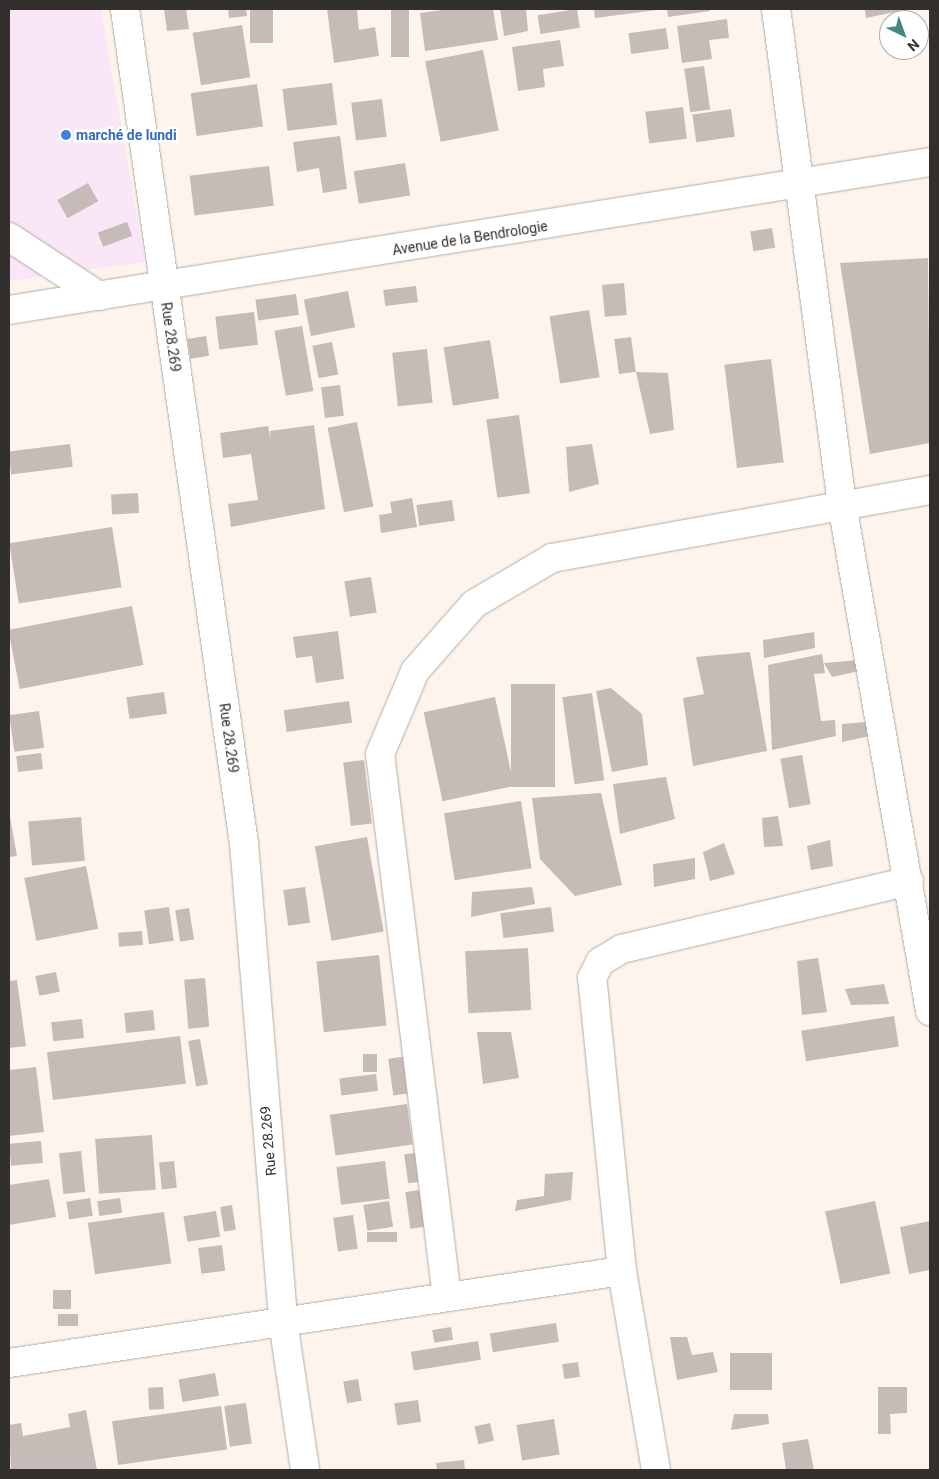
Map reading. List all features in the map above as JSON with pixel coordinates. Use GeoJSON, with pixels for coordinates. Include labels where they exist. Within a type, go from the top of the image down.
{"type":"FeatureCollection","features":[{"type":"Feature","properties":{"kind":"street","name":"Rue 28.269"},"geometry":{"type":"LineString","coordinates":[[125,9],[163,287],[244,843],[283,1322],[305,1470]]}},
{"type":"Feature","properties":{"kind":"street"},"geometry":{"type":"LineString","coordinates":[[776,9],[842,504],[930,1011]]}},
{"type":"Feature","properties":{"kind":"street","name":"Avenue de la Bendrologie"},"geometry":{"type":"LineString","coordinates":[[9,310],[800,187],[930,162]]}},
{"type":"Feature","properties":{"kind":"street"},"geometry":{"type":"LineString","coordinates":[[9,237],[99,296]]}},
{"type":"Feature","properties":{"kind":"street"},"geometry":{"type":"LineString","coordinates":[[447,1297],[380,754],[415,671],[474,604],[552,558],[842,504],[930,490]]}},
{"type":"Feature","properties":{"kind":"street"},"geometry":{"type":"LineString","coordinates":[[656,1470],[622,1271],[592,978],[600,962],[622,950],[908,881]]}},
{"type":"Feature","properties":{"kind":"street"},"geometry":{"type":"LineString","coordinates":[[9,1363],[622,1271]]}},
{"type":"Feature","properties":{"kind":"shaded area","name":"marché de lundi"},"geometry":{"type":"Polygon","coordinates":[[[9,9],[101,9],[145,262],[9,281],[9,9]]]}},
{"type":"Feature","properties":{"kind":"building"},"geometry":{"type":"Polygon","coordinates":[[[164,9],[186,9],[189,29],[167,31],[164,9]]]}},
{"type":"Feature","properties":{"kind":"building"},"geometry":{"type":"Polygon","coordinates":[[[228,9],[246,9],[247,16],[229,18],[228,9]]]}},
{"type":"Feature","properties":{"kind":"building"},"geometry":{"type":"Polygon","coordinates":[[[250,9],[273,9],[273,43],[250,43],[250,9]]]}},
{"type":"Feature","properties":{"kind":"building"},"geometry":{"type":"Polygon","coordinates":[[[327,9],[357,9],[359,30],[375,27],[379,56],[334,63],[327,9]]]}},
{"type":"Feature","properties":{"kind":"building"},"geometry":{"type":"Polygon","coordinates":[[[391,9],[409,9],[409,57],[391,57],[391,9]]]}},
{"type":"Feature","properties":{"kind":"building"},"geometry":{"type":"Polygon","coordinates":[[[449,9],[493,9],[498,40],[425,51],[420,13],[449,9]]]}},
{"type":"Feature","properties":{"kind":"building"},"geometry":{"type":"Polygon","coordinates":[[[500,9],[526,9],[528,31],[504,36],[500,9]]]}},
{"type":"Feature","properties":{"kind":"building"},"geometry":{"type":"Polygon","coordinates":[[[577,9],[580,28],[540,34],[537,15],[577,9]]]}},
{"type":"Feature","properties":{"kind":"building"},"geometry":{"type":"Polygon","coordinates":[[[594,9],[657,9],[657,10],[595,18],[594,9]]]}},
{"type":"Feature","properties":{"kind":"building"},"geometry":{"type":"Polygon","coordinates":[[[667,9],[710,9],[710,11],[668,17],[667,9]]]}},
{"type":"Feature","properties":{"kind":"building"},"geometry":{"type":"Polygon","coordinates":[[[865,9],[904,9],[879,10],[879,15],[866,18],[865,9]]]}},
{"type":"Feature","properties":{"kind":"building"},"geometry":{"type":"Polygon","coordinates":[[[727,19],[729,38],[709,40],[712,59],[682,63],[677,26],[727,19]]]}},
{"type":"Feature","properties":{"kind":"building"},"geometry":{"type":"Polygon","coordinates":[[[242,25],[250,77],[201,85],[193,33],[242,25]]]}},
{"type":"Feature","properties":{"kind":"building"},"geometry":{"type":"Polygon","coordinates":[[[666,28],[669,49],[631,54],[628,33],[666,28]]]}},
{"type":"Feature","properties":{"kind":"building"},"geometry":{"type":"Polygon","coordinates":[[[560,40],[564,66],[543,69],[545,87],[518,91],[512,47],[560,40]]]}},
{"type":"Feature","properties":{"kind":"building"},"geometry":{"type":"Polygon","coordinates":[[[483,50],[499,130],[441,142],[425,61],[483,50]]]}},
{"type":"Feature","properties":{"kind":"building"},"geometry":{"type":"Polygon","coordinates":[[[704,66],[710,110],[690,112],[684,69],[704,66]]]}},
{"type":"Feature","properties":{"kind":"building"},"geometry":{"type":"Polygon","coordinates":[[[332,83],[337,125],[287,131],[282,89],[332,83]]]}},
{"type":"Feature","properties":{"kind":"building"},"geometry":{"type":"Polygon","coordinates":[[[257,84],[263,127],[197,136],[191,93],[257,84]]]}},
{"type":"Feature","properties":{"kind":"building"},"geometry":{"type":"Polygon","coordinates":[[[382,99],[387,137],[356,140],[351,103],[382,99]]]}},
{"type":"Feature","properties":{"kind":"building"},"geometry":{"type":"Polygon","coordinates":[[[683,107],[687,139],[649,143],[645,112],[683,107]]]}},
{"type":"Feature","properties":{"kind":"building"},"geometry":{"type":"Polygon","coordinates":[[[731,109],[735,137],[696,142],[692,114],[731,109]]]}},
{"type":"Feature","properties":{"kind":"building"},"geometry":{"type":"Polygon","coordinates":[[[340,136],[347,189],[323,193],[319,168],[297,172],[293,142],[340,136]]]}},
{"type":"Feature","properties":{"kind":"building"},"geometry":{"type":"Polygon","coordinates":[[[405,163],[410,196],[359,204],[354,171],[405,163]]]}},
{"type":"Feature","properties":{"kind":"building"},"geometry":{"type":"Polygon","coordinates":[[[269,166],[274,206],[194,215],[190,176],[269,166]]]}},
{"type":"Feature","properties":{"kind":"building"},"geometry":{"type":"Polygon","coordinates":[[[88,183],[98,201],[68,218],[57,200],[88,183]]]}},
{"type":"Feature","properties":{"kind":"building"},"geometry":{"type":"Polygon","coordinates":[[[127,222],[132,236],[103,247],[98,233],[127,222]]]}},
{"type":"Feature","properties":{"kind":"building"},"geometry":{"type":"Polygon","coordinates":[[[772,228],[775,248],[753,251],[750,231],[772,228]]]}},
{"type":"Feature","properties":{"kind":"building"},"geometry":{"type":"Polygon","coordinates":[[[928,258],[930,443],[870,454],[840,263],[928,258]]]}},
{"type":"Feature","properties":{"kind":"building"},"geometry":{"type":"Polygon","coordinates":[[[624,283],[627,315],[605,317],[602,285],[624,283]]]}},
{"type":"Feature","properties":{"kind":"building"},"geometry":{"type":"Polygon","coordinates":[[[416,286],[418,302],[385,306],[383,290],[416,286]]]}},
{"type":"Feature","properties":{"kind":"building"},"geometry":{"type":"Polygon","coordinates":[[[348,291],[355,327],[311,336],[304,300],[348,291]]]}},
{"type":"Feature","properties":{"kind":"building"},"geometry":{"type":"Polygon","coordinates":[[[296,294],[299,315],[258,321],[255,300],[296,294]]]}},
{"type":"Feature","properties":{"kind":"building"},"geometry":{"type":"Polygon","coordinates":[[[589,310],[600,377],[560,383],[549,316],[589,310]]]}},
{"type":"Feature","properties":{"kind":"building"},"geometry":{"type":"Polygon","coordinates":[[[254,312],[258,345],[219,350],[215,317],[254,312]]]}},
{"type":"Feature","properties":{"kind":"building"},"geometry":{"type":"Polygon","coordinates":[[[302,326],[313,391],[286,396],[274,331],[302,326]]]}},
{"type":"Feature","properties":{"kind":"building"},"geometry":{"type":"Polygon","coordinates":[[[206,336],[209,356],[190,359],[187,339],[206,336]]]}},
{"type":"Feature","properties":{"kind":"building"},"geometry":{"type":"Polygon","coordinates":[[[631,337],[636,372],[619,374],[614,339],[631,337]]]}},
{"type":"Feature","properties":{"kind":"building"},"geometry":{"type":"Polygon","coordinates":[[[490,340],[499,398],[453,406],[444,347],[490,340]]]}},
{"type":"Feature","properties":{"kind":"building"},"geometry":{"type":"Polygon","coordinates":[[[332,342],[338,374],[319,378],[312,346],[332,342]]]}},
{"type":"Feature","properties":{"kind":"building"},"geometry":{"type":"Polygon","coordinates":[[[427,349],[433,403],[398,406],[392,353],[427,349]]]}},
{"type":"Feature","properties":{"kind":"building"},"geometry":{"type":"Polygon","coordinates":[[[771,359],[784,462],[737,468],[724,365],[771,359]]]}},
{"type":"Feature","properties":{"kind":"building"},"geometry":{"type":"Polygon","coordinates":[[[636,372],[668,373],[674,430],[650,434],[636,372]]]}},
{"type":"Feature","properties":{"kind":"building"},"geometry":{"type":"Polygon","coordinates":[[[340,385],[344,416],[325,418],[321,387],[340,385]]]}},
{"type":"Feature","properties":{"kind":"building"},"geometry":{"type":"Polygon","coordinates":[[[519,415],[530,493],[497,498],[486,420],[519,415]]]}},
{"type":"Feature","properties":{"kind":"building"},"geometry":{"type":"Polygon","coordinates":[[[357,422],[373,506],[344,512],[328,428],[357,422]]]}},
{"type":"Feature","properties":{"kind":"building"},"geometry":{"type":"Polygon","coordinates":[[[314,425],[325,509],[231,527],[228,504],[258,500],[251,454],[223,458],[220,433],[268,426],[271,440],[270,431],[314,425]]]}},
{"type":"Feature","properties":{"kind":"building"},"geometry":{"type":"Polygon","coordinates":[[[70,444],[73,467],[11,474],[9,451],[70,444]]]}},
{"type":"Feature","properties":{"kind":"building"},"geometry":{"type":"Polygon","coordinates":[[[592,444],[599,484],[569,492],[566,447],[592,444]]]}},
{"type":"Feature","properties":{"kind":"building"},"geometry":{"type":"Polygon","coordinates":[[[138,493],[139,513],[112,514],[111,494],[138,493]]]}},
{"type":"Feature","properties":{"kind":"building"},"geometry":{"type":"Polygon","coordinates":[[[412,498],[417,527],[381,533],[379,515],[392,513],[390,502],[412,498]]]}},
{"type":"Feature","properties":{"kind":"building"},"geometry":{"type":"Polygon","coordinates":[[[452,500],[455,521],[419,526],[416,505],[452,500]]]}},
{"type":"Feature","properties":{"kind":"building"},"geometry":{"type":"Polygon","coordinates":[[[112,527],[122,587],[19,604],[9,543],[112,527]]]}},
{"type":"Feature","properties":{"kind":"building"},"geometry":{"type":"Polygon","coordinates":[[[371,577],[377,613],[350,617],[344,581],[371,577]]]}},
{"type":"Feature","properties":{"kind":"building"},"geometry":{"type":"Polygon","coordinates":[[[132,606],[143,665],[20,689],[9,630],[132,606]]]}},
{"type":"Feature","properties":{"kind":"building"},"geometry":{"type":"Polygon","coordinates":[[[338,631],[344,679],[316,683],[312,656],[296,658],[293,637],[338,631]]]}},
{"type":"Feature","properties":{"kind":"building"},"geometry":{"type":"Polygon","coordinates":[[[814,632],[815,648],[764,658],[763,640],[814,632]]]}},
{"type":"Feature","properties":{"kind":"building"},"geometry":{"type":"Polygon","coordinates":[[[750,652],[767,751],[693,766],[683,698],[704,694],[696,657],[750,652]]]}},
{"type":"Feature","properties":{"kind":"building"},"geometry":{"type":"Polygon","coordinates":[[[822,654],[825,673],[814,674],[821,721],[835,720],[836,736],[772,750],[768,665],[822,654]]]}},
{"type":"Feature","properties":{"kind":"building"},"geometry":{"type":"Polygon","coordinates":[[[859,660],[859,671],[832,677],[824,663],[859,660]]]}},
{"type":"Feature","properties":{"kind":"building"},"geometry":{"type":"Polygon","coordinates":[[[511,684],[555,684],[555,787],[511,787],[511,684]]]}},
{"type":"Feature","properties":{"kind":"building"},"geometry":{"type":"Polygon","coordinates":[[[611,688],[642,714],[648,765],[612,772],[596,691],[611,688]]]}},
{"type":"Feature","properties":{"kind":"building"},"geometry":{"type":"Polygon","coordinates":[[[164,692],[167,714],[129,719],[126,697],[164,692]]]}},
{"type":"Feature","properties":{"kind":"building"},"geometry":{"type":"Polygon","coordinates":[[[592,693],[604,780],[575,784],[562,697],[592,693]]]}},
{"type":"Feature","properties":{"kind":"building"},"geometry":{"type":"Polygon","coordinates":[[[495,697],[514,786],[443,801],[424,712],[495,697]]]}},
{"type":"Feature","properties":{"kind":"building"},"geometry":{"type":"Polygon","coordinates":[[[349,701],[352,723],[287,732],[284,710],[349,701]]]}},
{"type":"Feature","properties":{"kind":"building"},"geometry":{"type":"Polygon","coordinates":[[[39,711],[44,748],[14,752],[9,715],[39,711]]]}},
{"type":"Feature","properties":{"kind":"building"},"geometry":{"type":"Polygon","coordinates":[[[866,722],[870,736],[842,742],[842,724],[866,722]]]}},
{"type":"Feature","properties":{"kind":"building"},"geometry":{"type":"Polygon","coordinates":[[[41,753],[43,769],[18,772],[16,756],[41,753]]]}},
{"type":"Feature","properties":{"kind":"building"},"geometry":{"type":"Polygon","coordinates":[[[802,755],[811,804],[789,808],[780,759],[802,755]]]}},
{"type":"Feature","properties":{"kind":"building"},"geometry":{"type":"Polygon","coordinates":[[[364,760],[372,824],[351,826],[343,763],[364,760]]]}},
{"type":"Feature","properties":{"kind":"building"},"geometry":{"type":"Polygon","coordinates":[[[666,777],[675,819],[620,834],[613,784],[666,777]]]}},
{"type":"Feature","properties":{"kind":"building"},"geometry":{"type":"Polygon","coordinates":[[[601,793],[622,885],[575,896],[540,859],[532,798],[601,793]]]}},
{"type":"Feature","properties":{"kind":"building"},"geometry":{"type":"Polygon","coordinates":[[[521,801],[532,868],[455,880],[444,813],[521,801]]]}},
{"type":"Feature","properties":{"kind":"building"},"geometry":{"type":"Polygon","coordinates":[[[9,811],[17,856],[9,857],[9,811]]]}},
{"type":"Feature","properties":{"kind":"building"},"geometry":{"type":"Polygon","coordinates":[[[778,816],[783,846],[764,847],[762,818],[778,816]]]}},
{"type":"Feature","properties":{"kind":"building"},"geometry":{"type":"Polygon","coordinates":[[[81,817],[85,861],[32,865],[28,822],[81,817]]]}},
{"type":"Feature","properties":{"kind":"building"},"geometry":{"type":"Polygon","coordinates":[[[367,837],[384,932],[331,941],[315,846],[367,837]]]}},
{"type":"Feature","properties":{"kind":"building"},"geometry":{"type":"Polygon","coordinates":[[[830,840],[833,866],[811,870],[807,846],[830,840]]]}},
{"type":"Feature","properties":{"kind":"building"},"geometry":{"type":"Polygon","coordinates":[[[724,843],[735,874],[710,881],[703,852],[724,843]]]}},
{"type":"Feature","properties":{"kind":"building"},"geometry":{"type":"Polygon","coordinates":[[[695,858],[695,879],[654,887],[653,864],[695,858]]]}},
{"type":"Feature","properties":{"kind":"building"},"geometry":{"type":"Polygon","coordinates":[[[86,866],[98,929],[36,941],[24,878],[86,866]]]}},
{"type":"Feature","properties":{"kind":"building"},"geometry":{"type":"Polygon","coordinates":[[[305,887],[310,923],[288,926],[283,890],[305,887]]]}},
{"type":"Feature","properties":{"kind":"building"},"geometry":{"type":"Polygon","coordinates":[[[532,887],[535,904],[471,917],[472,892],[532,887]]]}},
{"type":"Feature","properties":{"kind":"building"},"geometry":{"type":"Polygon","coordinates":[[[169,907],[174,941],[149,944],[144,910],[169,907]]]}},
{"type":"Feature","properties":{"kind":"building"},"geometry":{"type":"Polygon","coordinates":[[[551,907],[554,932],[503,938],[500,913],[551,907]]]}},
{"type":"Feature","properties":{"kind":"building"},"geometry":{"type":"Polygon","coordinates":[[[189,908],[194,940],[180,942],[175,910],[189,908]]]}},
{"type":"Feature","properties":{"kind":"building"},"geometry":{"type":"Polygon","coordinates":[[[142,931],[143,945],[119,947],[118,933],[142,931]]]}},
{"type":"Feature","properties":{"kind":"building"},"geometry":{"type":"Polygon","coordinates":[[[528,948],[531,1010],[468,1013],[465,951],[528,948]]]}},
{"type":"Feature","properties":{"kind":"building"},"geometry":{"type":"Polygon","coordinates":[[[379,955],[386,1026],[324,1032],[316,962],[379,955]]]}},
{"type":"Feature","properties":{"kind":"building"},"geometry":{"type":"Polygon","coordinates":[[[818,958],[827,1012],[802,1015],[797,961],[818,958]]]}},
{"type":"Feature","properties":{"kind":"building"},"geometry":{"type":"Polygon","coordinates":[[[56,972],[60,992],[39,996],[35,976],[56,972]]]}},
{"type":"Feature","properties":{"kind":"building"},"geometry":{"type":"Polygon","coordinates":[[[205,978],[209,1027],[188,1029],[184,980],[205,978]]]}},
{"type":"Feature","properties":{"kind":"building"},"geometry":{"type":"Polygon","coordinates":[[[17,980],[26,1046],[9,1048],[9,981],[17,980]]]}},
{"type":"Feature","properties":{"kind":"building"},"geometry":{"type":"Polygon","coordinates":[[[884,984],[889,1004],[851,1005],[845,989],[884,984]]]}},
{"type":"Feature","properties":{"kind":"building"},"geometry":{"type":"Polygon","coordinates":[[[153,1010],[155,1030],[126,1033],[124,1013],[153,1010]]]}},
{"type":"Feature","properties":{"kind":"building"},"geometry":{"type":"Polygon","coordinates":[[[894,1016],[899,1047],[806,1061],[801,1031],[894,1016]]]}},
{"type":"Feature","properties":{"kind":"building"},"geometry":{"type":"Polygon","coordinates":[[[82,1019],[84,1038],[53,1041],[51,1022],[82,1019]]]}},
{"type":"Feature","properties":{"kind":"building"},"geometry":{"type":"Polygon","coordinates":[[[477,1032],[511,1032],[519,1078],[483,1084],[477,1032]]]}},
{"type":"Feature","properties":{"kind":"building"},"geometry":{"type":"Polygon","coordinates":[[[180,1036],[186,1084],[53,1100],[47,1052],[180,1036]]]}},
{"type":"Feature","properties":{"kind":"building"},"geometry":{"type":"Polygon","coordinates":[[[200,1039],[208,1084],[196,1086],[188,1041],[200,1039]]]}},
{"type":"Feature","properties":{"kind":"building"},"geometry":{"type":"Polygon","coordinates":[[[363,1054],[377,1054],[377,1072],[363,1072],[363,1054]]]}},
{"type":"Feature","properties":{"kind":"building"},"geometry":{"type":"Polygon","coordinates":[[[408,1056],[413,1093],[393,1095],[388,1059],[408,1056]]]}},
{"type":"Feature","properties":{"kind":"building"},"geometry":{"type":"Polygon","coordinates":[[[36,1067],[44,1132],[9,1136],[9,1070],[36,1067]]]}},
{"type":"Feature","properties":{"kind":"building"},"geometry":{"type":"Polygon","coordinates":[[[376,1074],[378,1091],[341,1095],[339,1079],[376,1074]]]}},
{"type":"Feature","properties":{"kind":"building"},"geometry":{"type":"Polygon","coordinates":[[[407,1104],[413,1145],[335,1155],[330,1115],[407,1104]]]}},
{"type":"Feature","properties":{"kind":"building"},"geometry":{"type":"Polygon","coordinates":[[[152,1135],[156,1190],[99,1194],[95,1139],[152,1135]]]}},
{"type":"Feature","properties":{"kind":"building"},"geometry":{"type":"Polygon","coordinates":[[[41,1141],[43,1163],[11,1166],[9,1144],[41,1141]]]}},
{"type":"Feature","properties":{"kind":"building"},"geometry":{"type":"Polygon","coordinates":[[[81,1151],[85,1192],[63,1194],[59,1153],[81,1151]]]}},
{"type":"Feature","properties":{"kind":"building"},"geometry":{"type":"Polygon","coordinates":[[[422,1152],[426,1181],[408,1183],[404,1155],[422,1152]]]}},
{"type":"Feature","properties":{"kind":"building"},"geometry":{"type":"Polygon","coordinates":[[[174,1161],[177,1188],[162,1189],[159,1163],[174,1161]]]}},
{"type":"Feature","properties":{"kind":"building"},"geometry":{"type":"Polygon","coordinates":[[[385,1161],[390,1199],[341,1205],[336,1167],[385,1161]]]}},
{"type":"Feature","properties":{"kind":"building"},"geometry":{"type":"Polygon","coordinates":[[[573,1172],[571,1200],[515,1211],[517,1200],[544,1196],[545,1174],[573,1172]]]}},
{"type":"Feature","properties":{"kind":"building"},"geometry":{"type":"Polygon","coordinates":[[[49,1179],[56,1217],[9,1225],[9,1185],[49,1179]]]}},
{"type":"Feature","properties":{"kind":"building"},"geometry":{"type":"Polygon","coordinates":[[[427,1189],[432,1226],[410,1229],[405,1192],[427,1189]]]}},
{"type":"Feature","properties":{"kind":"building"},"geometry":{"type":"Polygon","coordinates":[[[90,1198],[93,1216],[69,1220],[66,1202],[90,1198]]]}},
{"type":"Feature","properties":{"kind":"building"},"geometry":{"type":"Polygon","coordinates":[[[120,1198],[122,1213],[99,1216],[97,1201],[120,1198]]]}},
{"type":"Feature","properties":{"kind":"building"},"geometry":{"type":"Polygon","coordinates":[[[389,1201],[393,1227],[367,1231],[363,1205],[389,1201]]]}},
{"type":"Feature","properties":{"kind":"building"},"geometry":{"type":"Polygon","coordinates":[[[875,1201],[890,1273],[840,1284],[825,1212],[875,1201]]]}},
{"type":"Feature","properties":{"kind":"building"},"geometry":{"type":"Polygon","coordinates":[[[232,1205],[236,1230],[224,1232],[220,1207],[232,1205]]]}},
{"type":"Feature","properties":{"kind":"building"},"geometry":{"type":"Polygon","coordinates":[[[216,1211],[220,1237],[187,1242],[183,1216],[216,1211]]]}},
{"type":"Feature","properties":{"kind":"building"},"geometry":{"type":"Polygon","coordinates":[[[164,1212],[171,1263],[95,1274],[88,1223],[164,1212]]]}},
{"type":"Feature","properties":{"kind":"building"},"geometry":{"type":"Polygon","coordinates":[[[353,1215],[358,1249],[338,1251],[333,1218],[353,1215]]]}},
{"type":"Feature","properties":{"kind":"building"},"geometry":{"type":"Polygon","coordinates":[[[930,1221],[930,1270],[909,1274],[900,1227],[930,1221]]]}},
{"type":"Feature","properties":{"kind":"building"},"geometry":{"type":"Polygon","coordinates":[[[367,1232],[397,1232],[397,1242],[367,1242],[367,1232]]]}},
{"type":"Feature","properties":{"kind":"building"},"geometry":{"type":"Polygon","coordinates":[[[222,1245],[225,1271],[201,1274],[198,1248],[222,1245]]]}},
{"type":"Feature","properties":{"kind":"building"},"geometry":{"type":"Polygon","coordinates":[[[53,1290],[71,1290],[71,1309],[53,1309],[53,1290]]]}},
{"type":"Feature","properties":{"kind":"building"},"geometry":{"type":"Polygon","coordinates":[[[58,1314],[78,1314],[78,1326],[58,1326],[58,1314]]]}},
{"type":"Feature","properties":{"kind":"building"},"geometry":{"type":"Polygon","coordinates":[[[556,1323],[559,1342],[493,1352],[490,1333],[556,1323]]]}},
{"type":"Feature","properties":{"kind":"building"},"geometry":{"type":"Polygon","coordinates":[[[451,1327],[453,1340],[434,1343],[432,1330],[451,1327]]]}},
{"type":"Feature","properties":{"kind":"building"},"geometry":{"type":"Polygon","coordinates":[[[670,1337],[687,1337],[692,1355],[713,1352],[718,1372],[677,1380],[670,1337]]]}},
{"type":"Feature","properties":{"kind":"building"},"geometry":{"type":"Polygon","coordinates":[[[478,1341],[481,1360],[414,1370],[411,1352],[478,1341]]]}},
{"type":"Feature","properties":{"kind":"building"},"geometry":{"type":"Polygon","coordinates":[[[730,1353],[772,1353],[772,1390],[730,1390],[730,1353]]]}},
{"type":"Feature","properties":{"kind":"building"},"geometry":{"type":"Polygon","coordinates":[[[578,1362],[580,1377],[564,1379],[562,1364],[578,1362]]]}},
{"type":"Feature","properties":{"kind":"building"},"geometry":{"type":"Polygon","coordinates":[[[215,1373],[219,1396],[183,1402],[179,1379],[215,1373]]]}},
{"type":"Feature","properties":{"kind":"building"},"geometry":{"type":"Polygon","coordinates":[[[358,1379],[362,1401],[347,1403],[343,1382],[358,1379]]]}},
{"type":"Feature","properties":{"kind":"building"},"geometry":{"type":"Polygon","coordinates":[[[163,1387],[164,1409],[149,1410],[148,1388],[163,1387]]]}},
{"type":"Feature","properties":{"kind":"building"},"geometry":{"type":"Polygon","coordinates":[[[878,1387],[907,1387],[907,1413],[890,1414],[891,1434],[878,1434],[878,1387]]]}},
{"type":"Feature","properties":{"kind":"building"},"geometry":{"type":"Polygon","coordinates":[[[418,1400],[421,1422],[397,1425],[394,1403],[418,1400]]]}},
{"type":"Feature","properties":{"kind":"building"},"geometry":{"type":"Polygon","coordinates":[[[246,1403],[252,1444],[230,1447],[224,1406],[246,1403]]]}},
{"type":"Feature","properties":{"kind":"building"},"geometry":{"type":"Polygon","coordinates":[[[221,1406],[227,1450],[118,1465],[112,1421],[221,1406]]]}},
{"type":"Feature","properties":{"kind":"building"},"geometry":{"type":"Polygon","coordinates":[[[86,1410],[97,1470],[11,1470],[9,1425],[21,1423],[23,1436],[70,1427],[68,1414],[86,1410]]]}},
{"type":"Feature","properties":{"kind":"building"},"geometry":{"type":"Polygon","coordinates":[[[734,1414],[768,1414],[769,1424],[731,1430],[734,1414]]]}},
{"type":"Feature","properties":{"kind":"building"},"geometry":{"type":"Polygon","coordinates":[[[554,1419],[560,1455],[522,1461],[516,1425],[554,1419]]]}},
{"type":"Feature","properties":{"kind":"building"},"geometry":{"type":"Polygon","coordinates":[[[490,1423],[494,1441],[478,1444],[474,1427],[490,1423]]]}},
{"type":"Feature","properties":{"kind":"building"},"geometry":{"type":"Polygon","coordinates":[[[808,1439],[814,1470],[786,1470],[782,1443],[808,1439]]]}},
{"type":"Feature","properties":{"kind":"building"},"geometry":{"type":"Polygon","coordinates":[[[464,1460],[465,1470],[437,1470],[436,1463],[464,1460]]]}},
{"type":"Feature","properties":{"kind":"place","name":"marché de lundi"},"geometry":{"type":"Point","coordinates":[66,135]}}]}
